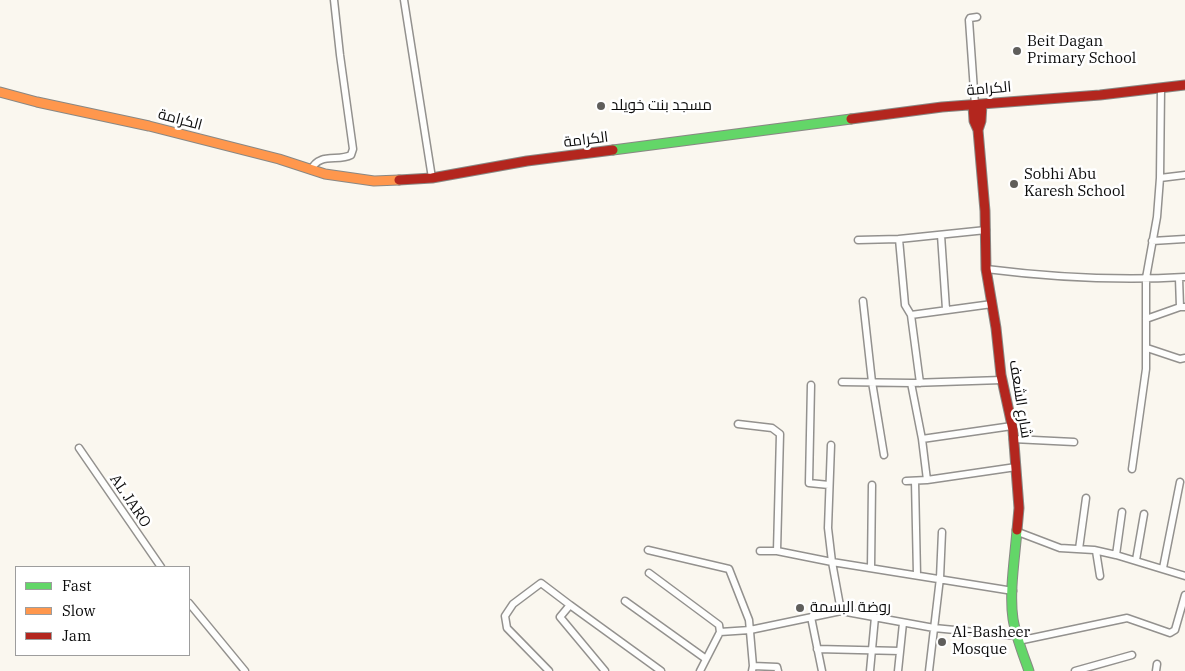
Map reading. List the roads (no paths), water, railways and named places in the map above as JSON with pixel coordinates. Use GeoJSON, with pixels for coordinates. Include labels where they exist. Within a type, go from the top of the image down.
{"type":"FeatureCollection","features":[{"type":"Feature","properties":{"kind":"main road","name":"الكرامة"},"geometry":{"type":"LineString","coordinates":[[0,92],[150,126],[279,159],[325,174],[374,181],[432,178],[527,161],[942,107],[1185,85]]}},
{"type":"Feature","properties":{"kind":"main road","name":"شارع الشعف"},"geometry":{"type":"LineString","coordinates":[[977,105],[974,120],[978,130],[986,230],[986,269],[1002,380],[1014,439],[1019,508],[1013,617],[1029,671]]}},
{"type":"Feature","properties":{"kind":"street"},"geometry":{"type":"LineString","coordinates":[[311,170],[316,162],[326,158],[346,158],[351,155],[353,149],[334,0]]}},
{"type":"Feature","properties":{"kind":"street"},"geometry":{"type":"LineString","coordinates":[[404,0],[432,178]]}},
{"type":"Feature","properties":{"kind":"street"},"geometry":{"type":"LineString","coordinates":[[977,105],[969,20],[978,17]]}},
{"type":"Feature","properties":{"kind":"street"},"geometry":{"type":"LineString","coordinates":[[1132,469],[1142,410],[1146,348],[1146,278],[1157,217],[1160,178],[1161,88]]}},
{"type":"Feature","properties":{"kind":"street"},"geometry":{"type":"LineString","coordinates":[[1160,178],[1185,175]]}},
{"type":"Feature","properties":{"kind":"street"},"geometry":{"type":"LineString","coordinates":[[858,240],[899,239],[986,230]]}},
{"type":"Feature","properties":{"kind":"street"},"geometry":{"type":"LineString","coordinates":[[941,235],[946,309]]}},
{"type":"Feature","properties":{"kind":"street"},"geometry":{"type":"LineString","coordinates":[[899,239],[905,306],[911,315],[920,383]]}},
{"type":"Feature","properties":{"kind":"street"},"geometry":{"type":"LineString","coordinates":[[1152,241],[1185,239]]}},
{"type":"Feature","properties":{"kind":"street"},"geometry":{"type":"LineString","coordinates":[[986,269],[1034,275],[1182,277],[1183,307],[1146,319]]}},
{"type":"Feature","properties":{"kind":"street"},"geometry":{"type":"LineString","coordinates":[[864,301],[872,382],[884,455]]}},
{"type":"Feature","properties":{"kind":"street"},"geometry":{"type":"LineString","coordinates":[[911,315],[992,304]]}},
{"type":"Feature","properties":{"kind":"street"},"geometry":{"type":"LineString","coordinates":[[1146,348],[1180,359],[1185,358]]}},
{"type":"Feature","properties":{"kind":"street"},"geometry":{"type":"LineString","coordinates":[[842,382],[920,383],[1002,380]]}},
{"type":"Feature","properties":{"kind":"street"},"geometry":{"type":"LineString","coordinates":[[911,383],[922,439],[927,480]]}},
{"type":"Feature","properties":{"kind":"street"},"geometry":{"type":"LineString","coordinates":[[810,385],[809,483],[829,485]]}},
{"type":"Feature","properties":{"kind":"street"},"geometry":{"type":"LineString","coordinates":[[738,424],[772,428],[780,434],[777,551]]}},
{"type":"Feature","properties":{"kind":"street"},"geometry":{"type":"LineString","coordinates":[[922,439],[1012,426]]}},
{"type":"Feature","properties":{"kind":"street"},"geometry":{"type":"LineString","coordinates":[[1014,439],[1074,442]]}},
{"type":"Feature","properties":{"kind":"street"},"geometry":{"type":"LineString","coordinates":[[831,445],[828,528],[841,611]]}},
{"type":"Feature","properties":{"kind":"street","name":"AL JARO"},"geometry":{"type":"LineString","coordinates":[[80,448],[160,566]]}},
{"type":"Feature","properties":{"kind":"street"},"geometry":{"type":"LineString","coordinates":[[906,481],[927,480],[1016,467]]}},
{"type":"Feature","properties":{"kind":"street"},"geometry":{"type":"LineString","coordinates":[[915,481],[917,575]]}},
{"type":"Feature","properties":{"kind":"street"},"geometry":{"type":"LineString","coordinates":[[1163,568],[1180,482]]}},
{"type":"Feature","properties":{"kind":"street"},"geometry":{"type":"LineString","coordinates":[[872,485],[872,568]]}},
{"type":"Feature","properties":{"kind":"street"},"geometry":{"type":"LineString","coordinates":[[1079,549],[1086,498]]}},
{"type":"Feature","properties":{"kind":"street"},"geometry":{"type":"LineString","coordinates":[[1116,555],[1122,512]]}},
{"type":"Feature","properties":{"kind":"street"},"geometry":{"type":"LineString","coordinates":[[1136,560],[1144,514]]}},
{"type":"Feature","properties":{"kind":"street"},"geometry":{"type":"LineString","coordinates":[[929,671],[940,578],[942,532]]}},
{"type":"Feature","properties":{"kind":"street"},"geometry":{"type":"LineString","coordinates":[[1018,532],[1060,548],[1116,555],[1185,576]]}},
{"type":"Feature","properties":{"kind":"street"},"geometry":{"type":"LineString","coordinates":[[648,550],[729,569],[749,620],[753,668],[777,667],[778,671]]}},
{"type":"Feature","properties":{"kind":"street"},"geometry":{"type":"LineString","coordinates":[[760,550],[777,551],[832,562],[940,578],[1013,592]]}},
{"type":"Feature","properties":{"kind":"street"},"geometry":{"type":"LineString","coordinates":[[1096,551],[1100,576]]}},
{"type":"Feature","properties":{"kind":"street"},"geometry":{"type":"LineString","coordinates":[[649,573],[719,624],[720,632],[700,671]]}},
{"type":"Feature","properties":{"kind":"street"},"geometry":{"type":"LineString","coordinates":[[549,671],[538,658],[512,635],[507,628],[505,616],[513,604],[541,583],[661,671]]}},
{"type":"Feature","properties":{"kind":"street"},"geometry":{"type":"LineString","coordinates":[[720,632],[750,630],[841,611],[934,628],[1018,638],[1127,618],[1170,632],[1174,630],[1182,615],[1185,595]]}},
{"type":"Feature","properties":{"kind":"street"},"geometry":{"type":"LineString","coordinates":[[625,601],[706,659]]}},
{"type":"Feature","properties":{"kind":"street"},"geometry":{"type":"LineString","coordinates":[[190,604],[245,671]]}},
{"type":"Feature","properties":{"kind":"street"},"geometry":{"type":"LineString","coordinates":[[570,605],[560,617],[605,671]]}},
{"type":"Feature","properties":{"kind":"street"},"geometry":{"type":"LineString","coordinates":[[811,617],[822,671]]}},
{"type":"Feature","properties":{"kind":"street"},"geometry":{"type":"LineString","coordinates":[[870,671],[875,617]]}},
{"type":"Feature","properties":{"kind":"street"},"geometry":{"type":"LineString","coordinates":[[898,671],[903,623]]}},
{"type":"Feature","properties":{"kind":"street"},"geometry":{"type":"LineString","coordinates":[[817,649],[900,651]]}},
{"type":"Feature","properties":{"kind":"street"},"geometry":{"type":"LineString","coordinates":[[1075,671],[1132,654]]}},
{"type":"Feature","properties":{"kind":"place","name":"Beit Dagan Primary School"},"geometry":{"type":"Point","coordinates":[1017,51]}},
{"type":"Feature","properties":{"kind":"place","name":"مسجد بنت خويلد"},"geometry":{"type":"Point","coordinates":[601,106]}},
{"type":"Feature","properties":{"kind":"place","name":"Sobhi Abu Karesh School"},"geometry":{"type":"Point","coordinates":[1014,184]}},
{"type":"Feature","properties":{"kind":"place","name":"روضة البسمة"},"geometry":{"type":"Point","coordinates":[800,608]}},
{"type":"Feature","properties":{"kind":"place","name":"Al-Basheer Mosque"},"geometry":{"type":"Point","coordinates":[942,642]}}]}
